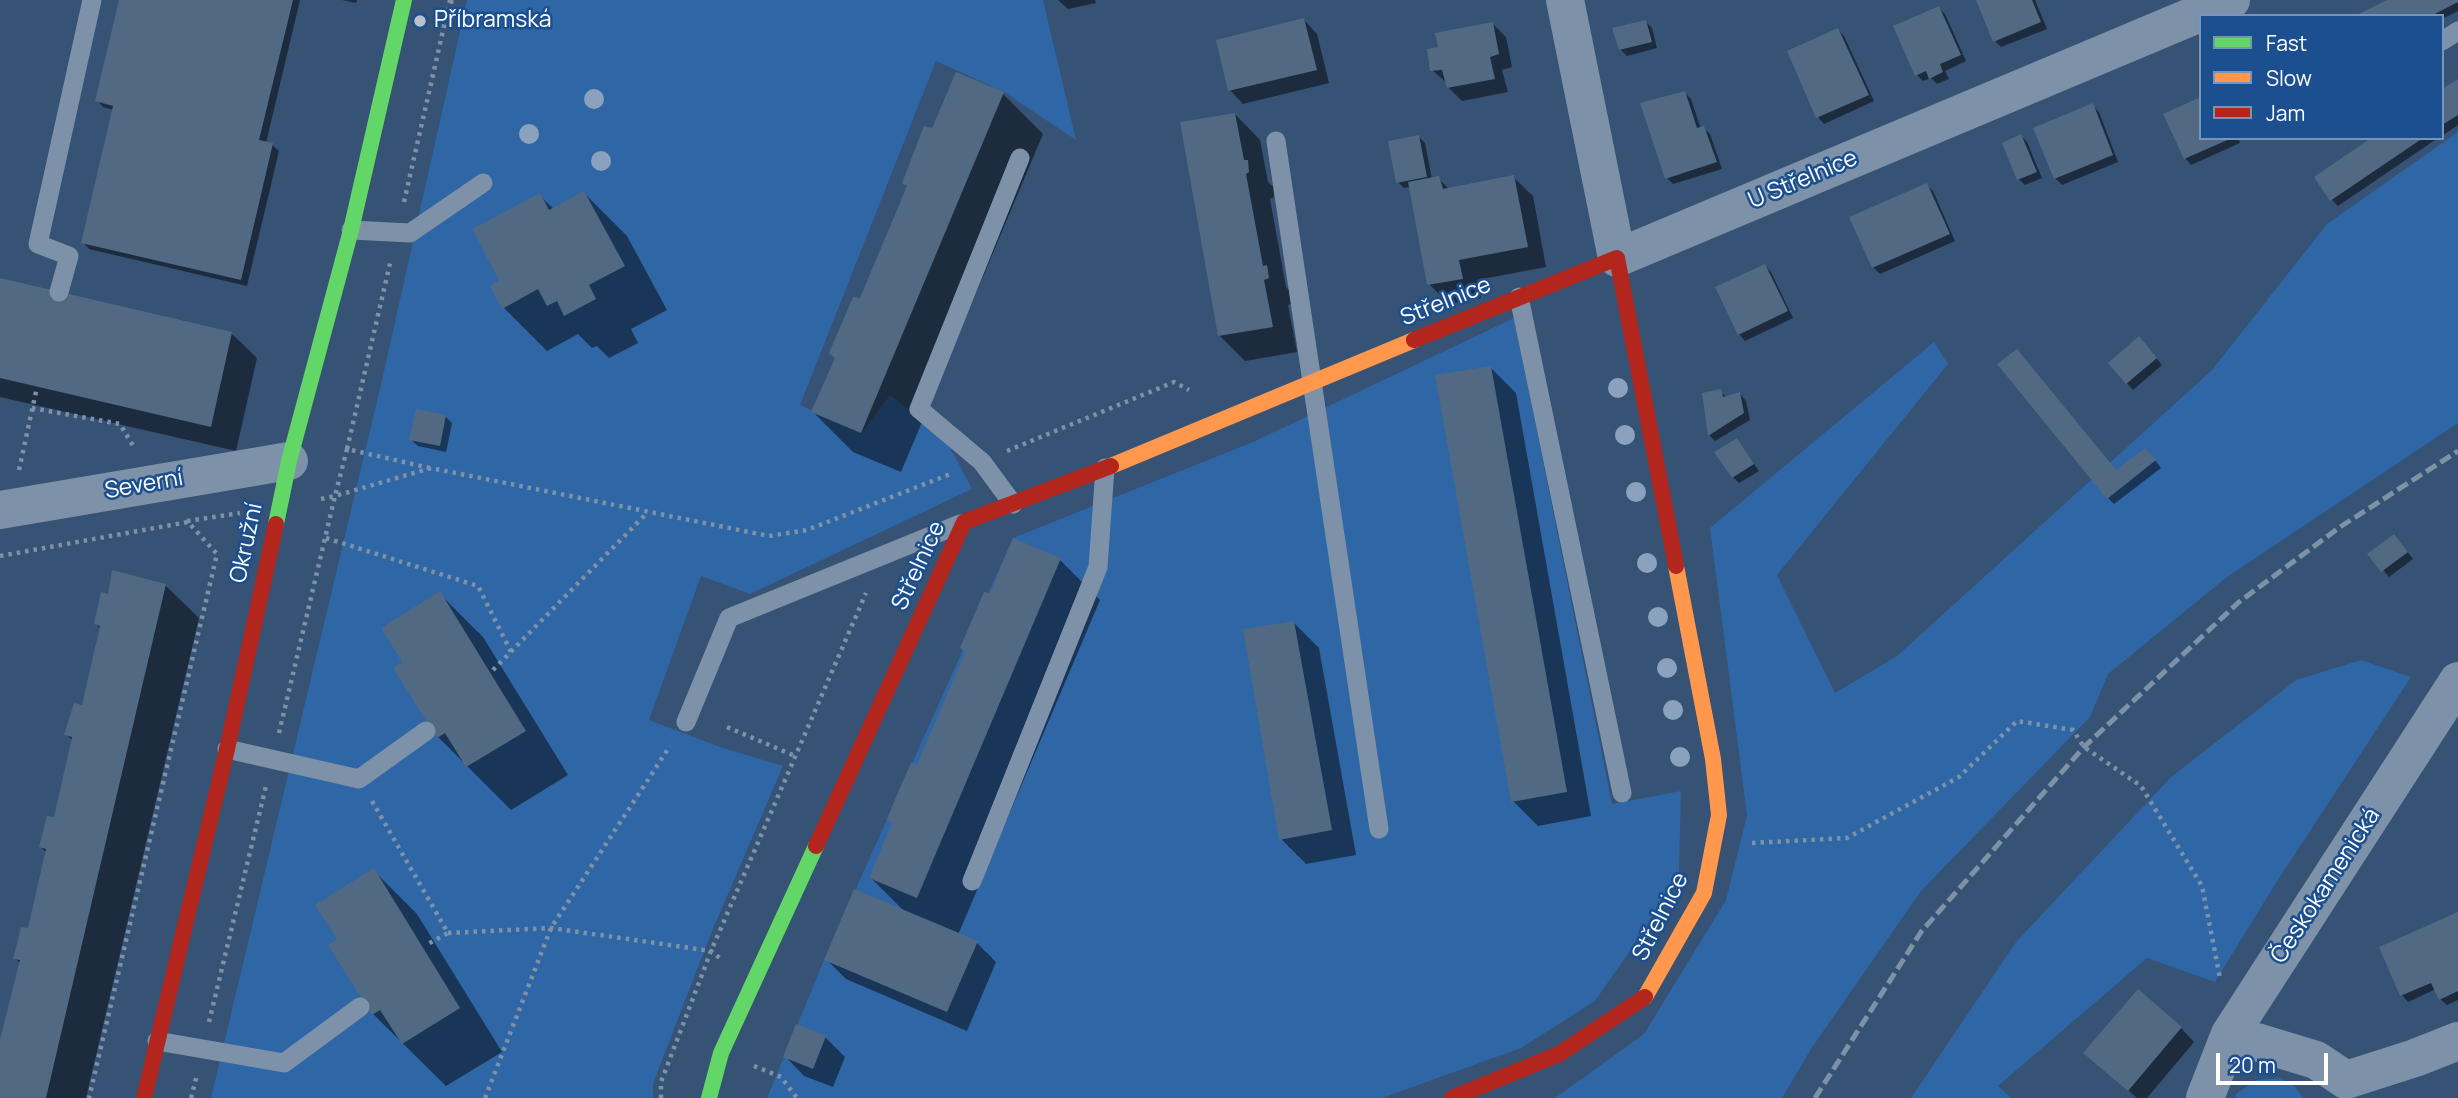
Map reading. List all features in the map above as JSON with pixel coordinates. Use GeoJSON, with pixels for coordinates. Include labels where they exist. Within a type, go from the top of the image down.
{"type":"FeatureCollection","features":[{"type":"Feature","properties":{"kind":"street","name":"Okružní"},"geometry":{"type":"LineString","coordinates":[[144,1098],[227,749],[289,461],[351,230],[404,0]]}},
{"type":"Feature","properties":{"kind":"street"},"geometry":{"type":"LineString","coordinates":[[1565,0],[1617,258]]}},
{"type":"Feature","properties":{"kind":"street","name":"U Střelnice"},"geometry":{"type":"LineString","coordinates":[[1617,258],[2231,0]]}},
{"type":"Feature","properties":{"kind":"street","name":"Střelnice"},"geometry":{"type":"LineString","coordinates":[[709,1098],[721,1052],[964,522],[1105,468],[1617,258],[1713,759],[1719,815],[1704,892],[1643,1000],[1559,1054],[1452,1098]]}},
{"type":"Feature","properties":{"kind":"street","name":"Severní"},"geometry":{"type":"LineString","coordinates":[[6,509],[289,461]]}},
{"type":"Feature","properties":{"kind":"street","name":"Českokamenická"},"geometry":{"type":"LineString","coordinates":[[2205,1098],[2230,1034],[2458,681]]}},
{"type":"Feature","properties":{"kind":"street"},"geometry":{"type":"LineString","coordinates":[[2230,1034],[2316,1060],[2345,1089],[2458,1041]]}},
{"type":"Feature","properties":{"kind":"lane"},"geometry":{"type":"LineString","coordinates":[[60,292],[69,256],[38,244],[92,0]]}},
{"type":"Feature","properties":{"kind":"lane"},"geometry":{"type":"LineString","coordinates":[[1276,141],[1379,829]]}},
{"type":"Feature","properties":{"kind":"lane"},"geometry":{"type":"LineString","coordinates":[[1013,504],[982,461],[919,409],[1020,158]]}},
{"type":"Feature","properties":{"kind":"lane"},"geometry":{"type":"LineString","coordinates":[[351,230],[410,233],[483,183]]}},
{"type":"Feature","properties":{"kind":"lane"},"geometry":{"type":"LineString","coordinates":[[1519,297],[1622,793]]}},
{"type":"Feature","properties":{"kind":"lane"},"geometry":{"type":"LineString","coordinates":[[972,881],[1098,567],[1105,468]]}},
{"type":"Feature","properties":{"kind":"lane"},"geometry":{"type":"LineString","coordinates":[[686,722],[729,618],[964,522]]}},
{"type":"Feature","properties":{"kind":"lane"},"geometry":{"type":"LineString","coordinates":[[227,749],[359,779],[426,731]]}},
{"type":"Feature","properties":{"kind":"lane"},"geometry":{"type":"LineString","coordinates":[[157,1041],[284,1063],[360,1007]]}},
{"type":"Feature","properties":{"kind":"path"},"geometry":{"type":"LineString","coordinates":[[450,2],[458,0]]}},
{"type":"Feature","properties":{"kind":"path"},"geometry":{"type":"LineString","coordinates":[[6,509],[37,387]]}},
{"type":"Feature","properties":{"kind":"path"},"geometry":{"type":"LineString","coordinates":[[191,1098],[335,496],[431,468],[769,536],[807,530],[982,461]]}},
{"type":"Feature","properties":{"kind":"path"},"geometry":{"type":"LineString","coordinates":[[493,670],[647,513]]}},
{"type":"Feature","properties":{"kind":"path"},"geometry":{"type":"LineString","coordinates":[[0,556],[188,522],[217,554],[89,1098]]}},
{"type":"Feature","properties":{"kind":"path"},"geometry":{"type":"LineString","coordinates":[[326,538],[478,586],[511,652]]}},
{"type":"Feature","properties":{"kind":"path"},"geometry":{"type":"LineString","coordinates":[[661,1098],[661,1082],[712,951],[881,557]]}},
{"type":"Feature","properties":{"kind":"path"},"geometry":{"type":"LineString","coordinates":[[1714,839],[1764,844],[1847,838],[1959,777],[2017,721],[2073,730],[2084,747],[2141,786],[2202,886],[2230,1034]]}},
{"type":"Feature","properties":{"kind":"path"},"geometry":{"type":"LineString","coordinates":[[485,1098],[551,928],[686,722]]}},
{"type":"Feature","properties":{"kind":"path"},"geometry":{"type":"LineString","coordinates":[[727,727],[795,756]]}},
{"type":"Feature","properties":{"kind":"path"},"geometry":{"type":"LineString","coordinates":[[359,779],[448,933]]}},
{"type":"Feature","properties":{"kind":"path"},"geometry":{"type":"LineString","coordinates":[[426,945],[448,933],[551,928],[712,951],[752,984]]}},
{"type":"Feature","properties":{"kind":"path"},"geometry":{"type":"LineString","coordinates":[[721,1052],[780,1077],[797,1098]]}},
{"type":"Feature","properties":{"kind":"shaded area"},"geometry":{"type":"Polygon","coordinates":[[[467,0],[1043,0],[1076,140],[1004,92],[936,61],[800,405],[861,433],[890,395],[945,438],[972,489],[750,594],[701,576],[649,720],[720,747],[783,766],[710,936],[653,1084],[653,1098],[211,1098],[382,380],[467,0]]]}},
{"type":"Feature","properties":{"kind":"shaded area"},"geometry":{"type":"Polygon","coordinates":[[[2458,132],[2458,423],[2227,577],[2108,674],[2090,717],[1921,891],[1811,1049],[1782,1098],[1555,1098],[1644,1034],[1726,900],[1747,815],[1710,528],[1934,342],[1948,364],[1777,575],[1835,693],[1897,656],[2212,370],[2327,224],[2458,132]]]}},
{"type":"Feature","properties":{"kind":"shaded area"},"geometry":{"type":"Polygon","coordinates":[[[1514,318],[1612,804],[1681,791],[1679,871],[1641,935],[1595,1001],[1521,1048],[1382,1098],[767,1098],[824,960],[1013,538],[1253,442],[1514,318]]]}},
{"type":"Feature","properties":{"kind":"shaded area"},"geometry":{"type":"Polygon","coordinates":[[[2361,660],[2411,677],[2274,886],[2215,982],[2147,958],[1998,1086],[2011,1098],[1911,1098],[2016,942],[2171,777],[2296,680],[2361,660]]]}},
{"type":"Feature","properties":{"kind":"shaded area"},"geometry":{"type":"Polygon","coordinates":[[[2279,1078],[2294,1086],[2303,1098],[2235,1098],[2236,1094],[2256,1080],[2279,1078]]]}},
{"type":"Feature","properties":{"kind":"building"},"geometry":{"type":"Polygon","coordinates":[[[119,0],[293,0],[259,140],[273,143],[241,280],[81,243],[113,106],[95,101],[119,0]]]}},
{"type":"Feature","properties":{"kind":"building"},"geometry":{"type":"Polygon","coordinates":[[[1976,0],[2032,0],[2041,22],[1993,42],[1976,0]]]}},
{"type":"Feature","properties":{"kind":"building"},"geometry":{"type":"Polygon","coordinates":[[[2387,0],[2458,0],[2435,14],[2359,14],[2387,0]]]}},
{"type":"Feature","properties":{"kind":"building"},"geometry":{"type":"Polygon","coordinates":[[[1939,6],[1961,55],[1940,64],[1943,72],[1929,79],[1926,71],[1915,76],[1893,26],[1939,6]]]}},
{"type":"Feature","properties":{"kind":"building"},"geometry":{"type":"Polygon","coordinates":[[[1304,18],[1317,70],[1228,91],[1216,40],[1304,18]]]}},
{"type":"Feature","properties":{"kind":"building"},"geometry":{"type":"Polygon","coordinates":[[[1646,20],[1652,42],[1619,50],[1612,28],[1646,20]]]}},
{"type":"Feature","properties":{"kind":"building"},"geometry":{"type":"Polygon","coordinates":[[[1493,22],[1499,54],[1490,57],[1495,79],[1447,88],[1442,70],[1430,71],[1427,49],[1438,47],[1435,33],[1493,22]]]}},
{"type":"Feature","properties":{"kind":"building"},"geometry":{"type":"Polygon","coordinates":[[[1838,28],[1869,95],[1816,118],[1787,51],[1838,28]]]}},
{"type":"Feature","properties":{"kind":"building"},"geometry":{"type":"Polygon","coordinates":[[[956,72],[1004,92],[861,433],[811,412],[835,358],[829,353],[853,297],[860,298],[907,186],[902,183],[924,126],[932,128],[956,72]]]}},
{"type":"Feature","properties":{"kind":"building"},"geometry":{"type":"Polygon","coordinates":[[[2458,79],[2458,115],[2444,124],[2444,88],[2458,79]]]}},
{"type":"Feature","properties":{"kind":"building"},"geometry":{"type":"Polygon","coordinates":[[[1685,91],[1697,128],[1704,126],[1717,162],[1665,179],[1640,103],[1685,91]]]}},
{"type":"Feature","properties":{"kind":"building"},"geometry":{"type":"Polygon","coordinates":[[[2199,98],[2199,140],[2227,140],[2184,159],[2163,114],[2199,98]]]}},
{"type":"Feature","properties":{"kind":"building"},"geometry":{"type":"Polygon","coordinates":[[[2093,103],[2113,155],[2054,179],[2033,128],[2093,103]]]}},
{"type":"Feature","properties":{"kind":"building"},"geometry":{"type":"Polygon","coordinates":[[[1235,113],[1244,160],[1248,160],[1249,172],[1246,174],[1263,266],[1267,265],[1269,278],[1264,280],[1273,327],[1218,336],[1180,122],[1235,113]]]}},
{"type":"Feature","properties":{"kind":"building"},"geometry":{"type":"Polygon","coordinates":[[[2021,134],[2037,172],[2017,180],[2002,143],[2021,134]]]}},
{"type":"Feature","properties":{"kind":"building"},"geometry":{"type":"Polygon","coordinates":[[[1419,135],[1427,177],[1396,183],[1388,141],[1419,135]]]}},
{"type":"Feature","properties":{"kind":"building"},"geometry":{"type":"Polygon","coordinates":[[[2368,140],[2420,140],[2330,201],[2314,177],[2368,140]]]}},
{"type":"Feature","properties":{"kind":"building"},"geometry":{"type":"Polygon","coordinates":[[[1514,175],[1528,247],[1459,260],[1463,279],[1427,285],[1408,182],[1439,176],[1443,189],[1514,175]]]}},
{"type":"Feature","properties":{"kind":"building"},"geometry":{"type":"Polygon","coordinates":[[[1927,183],[1950,234],[1872,268],[1849,217],[1927,183]]]}},
{"type":"Feature","properties":{"kind":"building"},"geometry":{"type":"Polygon","coordinates":[[[584,191],[625,266],[589,285],[596,299],[564,316],[557,301],[547,306],[538,289],[502,309],[490,286],[499,280],[472,229],[540,193],[549,210],[584,191]]]}},
{"type":"Feature","properties":{"kind":"building"},"geometry":{"type":"Polygon","coordinates":[[[1765,264],[1788,311],[1738,335],[1715,287],[1765,264]]]}},
{"type":"Feature","properties":{"kind":"building"},"geometry":{"type":"Polygon","coordinates":[[[0,278],[232,332],[211,427],[0,378],[0,278]]]}},
{"type":"Feature","properties":{"kind":"building"},"geometry":{"type":"Polygon","coordinates":[[[2139,336],[2157,358],[2126,384],[2108,363],[2139,336]]]}},
{"type":"Feature","properties":{"kind":"building"},"geometry":{"type":"Polygon","coordinates":[[[2017,349],[2116,470],[2145,448],[2156,460],[2107,499],[1997,364],[2017,349]]]}},
{"type":"Feature","properties":{"kind":"building"},"geometry":{"type":"Polygon","coordinates":[[[1491,366],[1567,792],[1511,802],[1435,375],[1491,366]]]}},
{"type":"Feature","properties":{"kind":"building"},"geometry":{"type":"Polygon","coordinates":[[[1721,389],[1723,397],[1740,392],[1744,413],[1708,436],[1702,393],[1721,389]]]}},
{"type":"Feature","properties":{"kind":"building"},"geometry":{"type":"Polygon","coordinates":[[[416,409],[446,415],[440,446],[409,440],[416,409]]]}},
{"type":"Feature","properties":{"kind":"building"},"geometry":{"type":"Polygon","coordinates":[[[1737,438],[1754,464],[1732,478],[1714,452],[1737,438]]]}},
{"type":"Feature","properties":{"kind":"building"},"geometry":{"type":"Polygon","coordinates":[[[2394,534],[2408,552],[2381,572],[2367,554],[2394,534]]]}},
{"type":"Feature","properties":{"kind":"building"},"geometry":{"type":"Polygon","coordinates":[[[1013,538],[1061,558],[917,898],[869,878],[892,823],[887,819],[899,790],[911,763],[917,765],[965,652],[960,648],[984,592],[990,593],[1013,538]]]}},
{"type":"Feature","properties":{"kind":"building"},"geometry":{"type":"Polygon","coordinates":[[[112,570],[166,584],[46,1098],[0,1098],[0,1040],[20,960],[13,959],[21,927],[28,928],[46,849],[39,847],[47,816],[54,817],[72,737],[64,735],[74,703],[82,705],[100,626],[94,624],[101,592],[108,594],[112,570]]]}},
{"type":"Feature","properties":{"kind":"building"},"geometry":{"type":"Polygon","coordinates":[[[440,591],[526,731],[466,767],[445,733],[437,738],[393,668],[402,662],[381,628],[440,591]]]}},
{"type":"Feature","properties":{"kind":"building"},"geometry":{"type":"Polygon","coordinates":[[[1294,621],[1332,830],[1279,840],[1243,629],[1294,621]]]}},
{"type":"Feature","properties":{"kind":"building"},"geometry":{"type":"Polygon","coordinates":[[[374,868],[460,1008],[402,1044],[380,1010],[372,1015],[328,945],[337,939],[315,905],[374,868]]]}},
{"type":"Feature","properties":{"kind":"building"},"geometry":{"type":"Polygon","coordinates":[[[854,889],[978,941],[947,1012],[824,960],[854,889]]]}},
{"type":"Feature","properties":{"kind":"building"},"geometry":{"type":"Polygon","coordinates":[[[2458,912],[2458,991],[2439,1000],[2431,983],[2400,996],[2379,947],[2458,912]]]}},
{"type":"Feature","properties":{"kind":"building"},"geometry":{"type":"Polygon","coordinates":[[[2138,989],[2182,1027],[2128,1091],[2083,1053],[2138,989]]]}},
{"type":"Feature","properties":{"kind":"building"},"geometry":{"type":"Polygon","coordinates":[[[796,1024],[826,1036],[813,1069],[783,1057],[796,1024]]]}},
{"type":"Feature","properties":{"kind":"railway"},"geometry":{"type":"LineString","coordinates":[[1815,1098],[1921,932],[2084,747],[2239,602],[2340,527],[2458,451]]}},
{"type":"Feature","properties":{"kind":"traffic: fast"},"geometry":{"type":"LineString","coordinates":[[276,524],[289,461],[351,230],[404,0]]}},
{"type":"Feature","properties":{"kind":"traffic: fast"},"geometry":{"type":"LineString","coordinates":[[709,1098],[721,1053],[816,846]]}},
{"type":"Feature","properties":{"kind":"traffic: slow"},"geometry":{"type":"LineString","coordinates":[[1111,466],[1414,340]]}},
{"type":"Feature","properties":{"kind":"traffic: slow"},"geometry":{"type":"LineString","coordinates":[[1645,997],[1704,893],[1719,815],[1713,759],[1676,566]]}},
{"type":"Feature","properties":{"kind":"traffic: jam"},"geometry":{"type":"LineString","coordinates":[[1414,340],[1617,258],[1676,566]]}},
{"type":"Feature","properties":{"kind":"traffic: jam"},"geometry":{"type":"LineString","coordinates":[[816,846],[964,522],[1111,466]]}},
{"type":"Feature","properties":{"kind":"traffic: jam"},"geometry":{"type":"LineString","coordinates":[[144,1098],[227,749],[276,524]]}},
{"type":"Feature","properties":{"kind":"traffic: jam"},"geometry":{"type":"LineString","coordinates":[[1452,1098],[1559,1054],[1645,997]]}},
{"type":"Feature","properties":{"kind":"place","name":"Příbramská"},"geometry":{"type":"Point","coordinates":[420,21]}}]}
